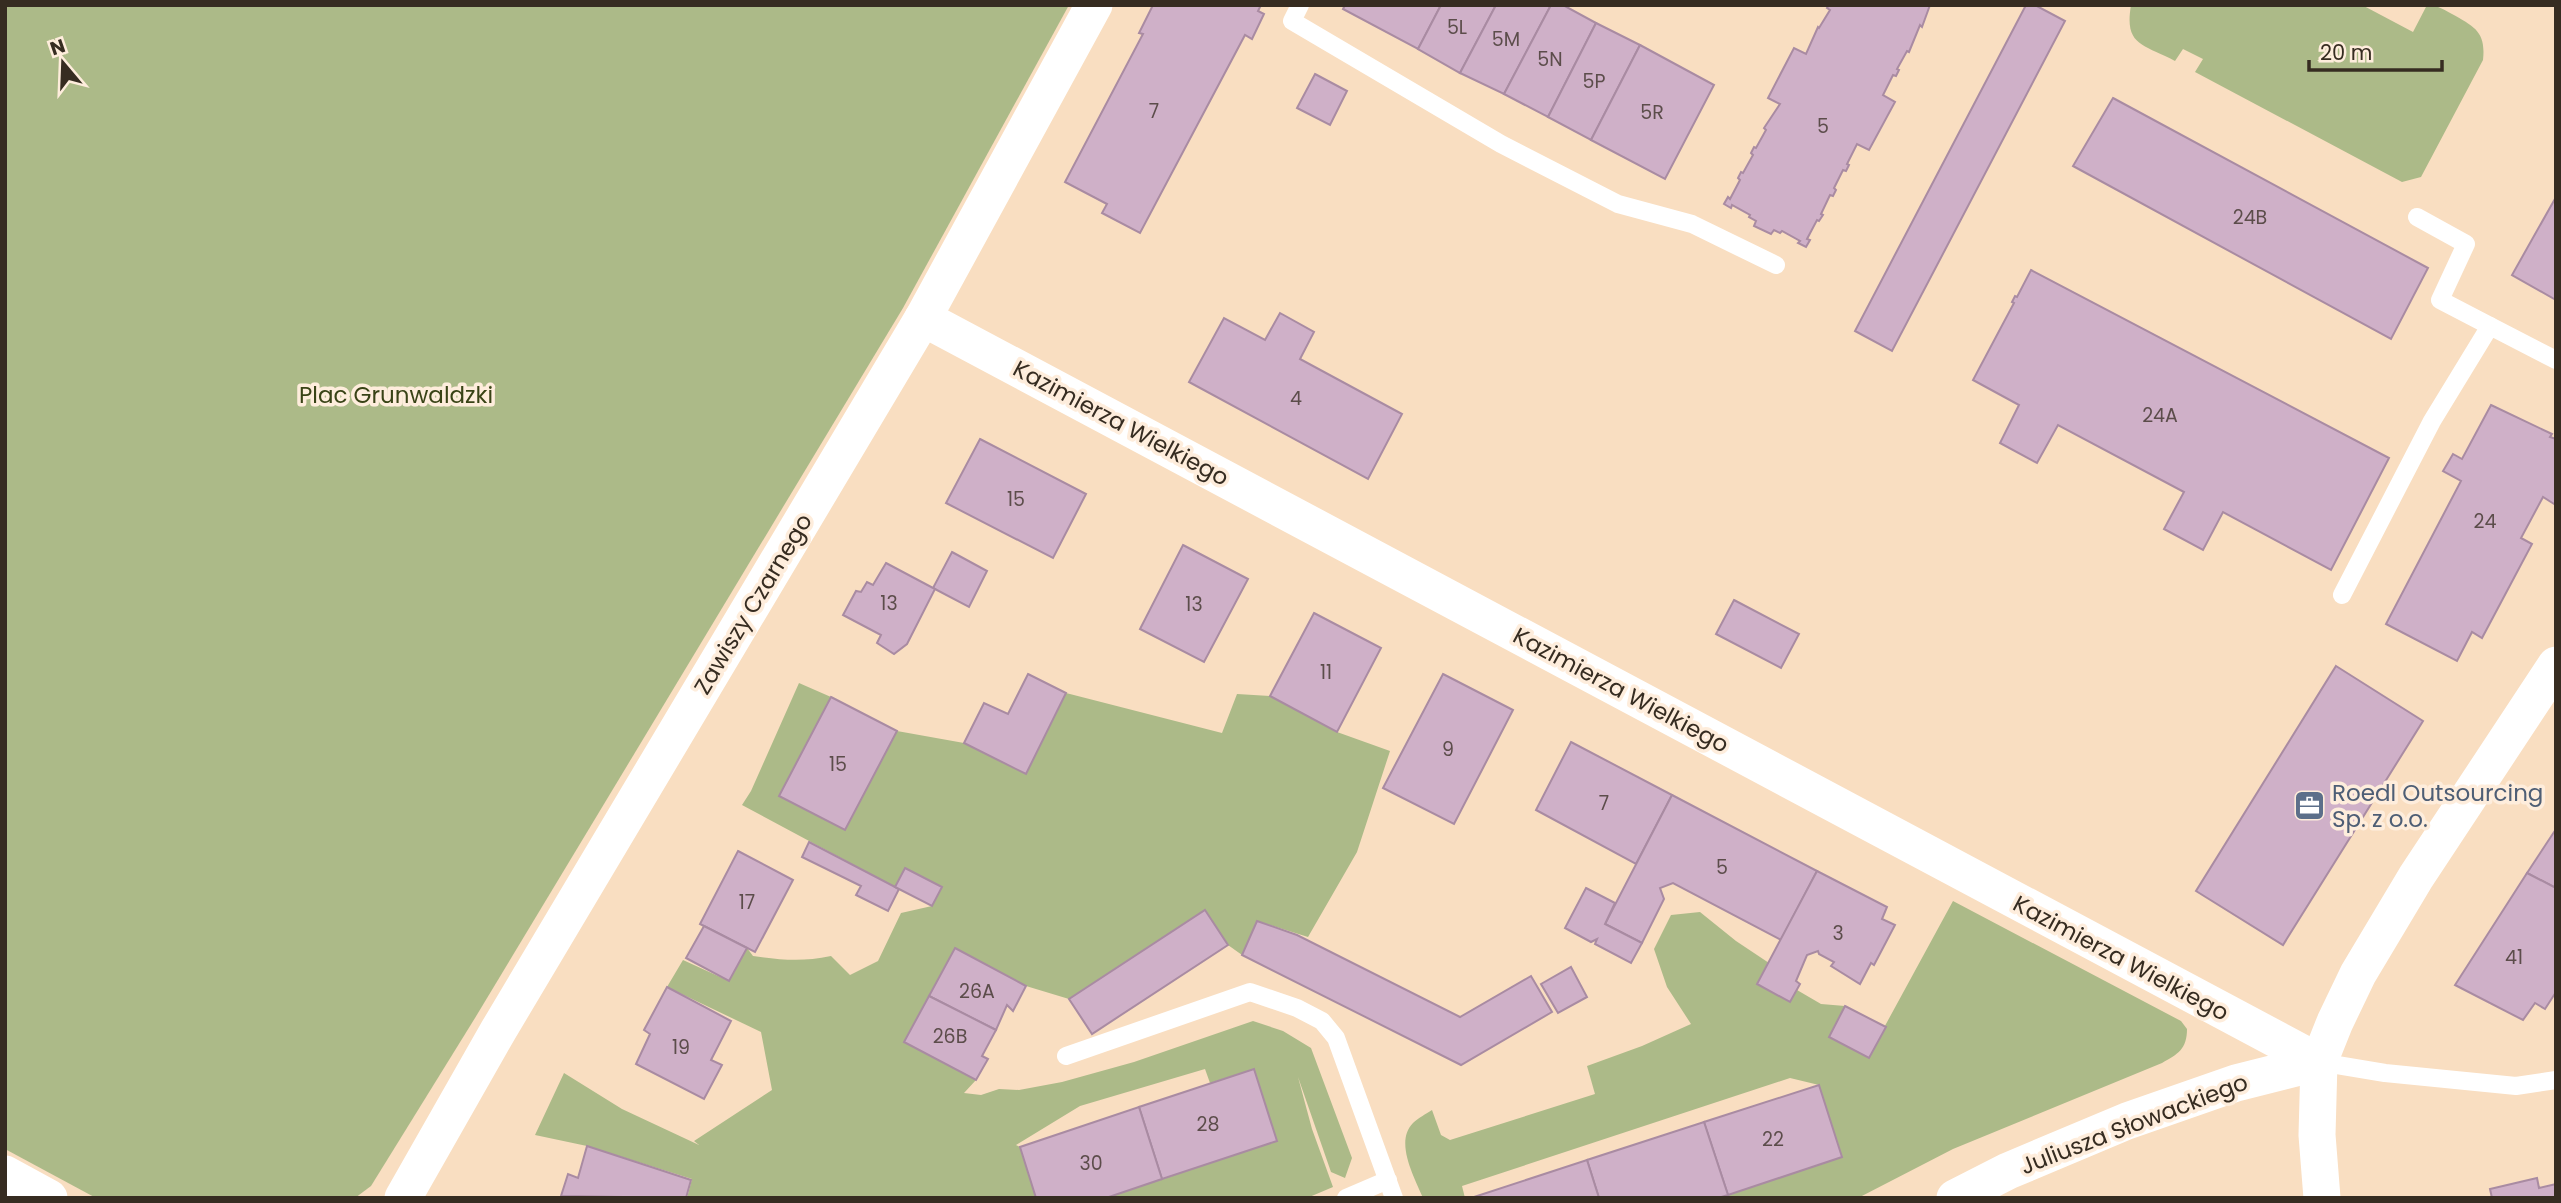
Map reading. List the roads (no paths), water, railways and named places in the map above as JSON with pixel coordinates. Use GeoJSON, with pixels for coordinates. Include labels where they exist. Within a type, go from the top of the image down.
{"type":"FeatureCollection","features":[{"type":"Feature","properties":{"kind":"street","name":"Zawiszy Czarnego"},"geometry":{"type":"LineString","coordinates":[[403,1198],[505,1019],[923,318],[1094,5]]}},
{"type":"Feature","properties":{"kind":"street","name":"Kazimierza Wielkiego"},"geometry":{"type":"LineString","coordinates":[[923,318],[2319,1062]]}},
{"type":"Feature","properties":{"kind":"street"},"geometry":{"type":"LineString","coordinates":[[2322,1198],[2316,1135],[2319,1062],[2358,974],[2417,877],[2556,664]]}},
{"type":"Feature","properties":{"kind":"street","name":"Juliusza Słowackiego"},"geometry":{"type":"LineString","coordinates":[[1955,1198],[2008,1171],[2127,1121],[2236,1083],[2319,1062]]}},
{"type":"Feature","properties":{"kind":"street"},"geometry":{"type":"LineString","coordinates":[[5,1174],[50,1198]]}},
{"type":"Feature","properties":{"kind":"lane"},"geometry":{"type":"LineString","coordinates":[[1300,5],[1292,21],[1501,144],[1618,204],[1692,224],[1776,265]]}},
{"type":"Feature","properties":{"kind":"lane"},"geometry":{"type":"LineString","coordinates":[[2417,216],[2466,244],[2440,300],[2556,360]]}},
{"type":"Feature","properties":{"kind":"lane"},"geometry":{"type":"LineString","coordinates":[[2342,595],[2432,421],[2490,326]]}},
{"type":"Feature","properties":{"kind":"lane"},"geometry":{"type":"LineString","coordinates":[[1066,1056],[1250,992],[1297,1008],[1322,1021],[1336,1038],[1394,1198]]}},
{"type":"Feature","properties":{"kind":"lane"},"geometry":{"type":"LineString","coordinates":[[2319,1062],[2396,1074],[2516,1086],[2556,1080]]}},
{"type":"Feature","properties":{"kind":"lane"},"geometry":{"type":"LineString","coordinates":[[1346,1198],[1388,1180]]}},
{"type":"Feature","properties":{"kind":"place","name":"Roedl Outsourcing Sp. z o.o."},"geometry":{"type":"Point","coordinates":[2309,806]}},
{"type":"Feature","properties":{"kind":"park label","name":"Plac Grunwaldzki"},"geometry":{"type":"Point","coordinates":[396,395]}}]}
